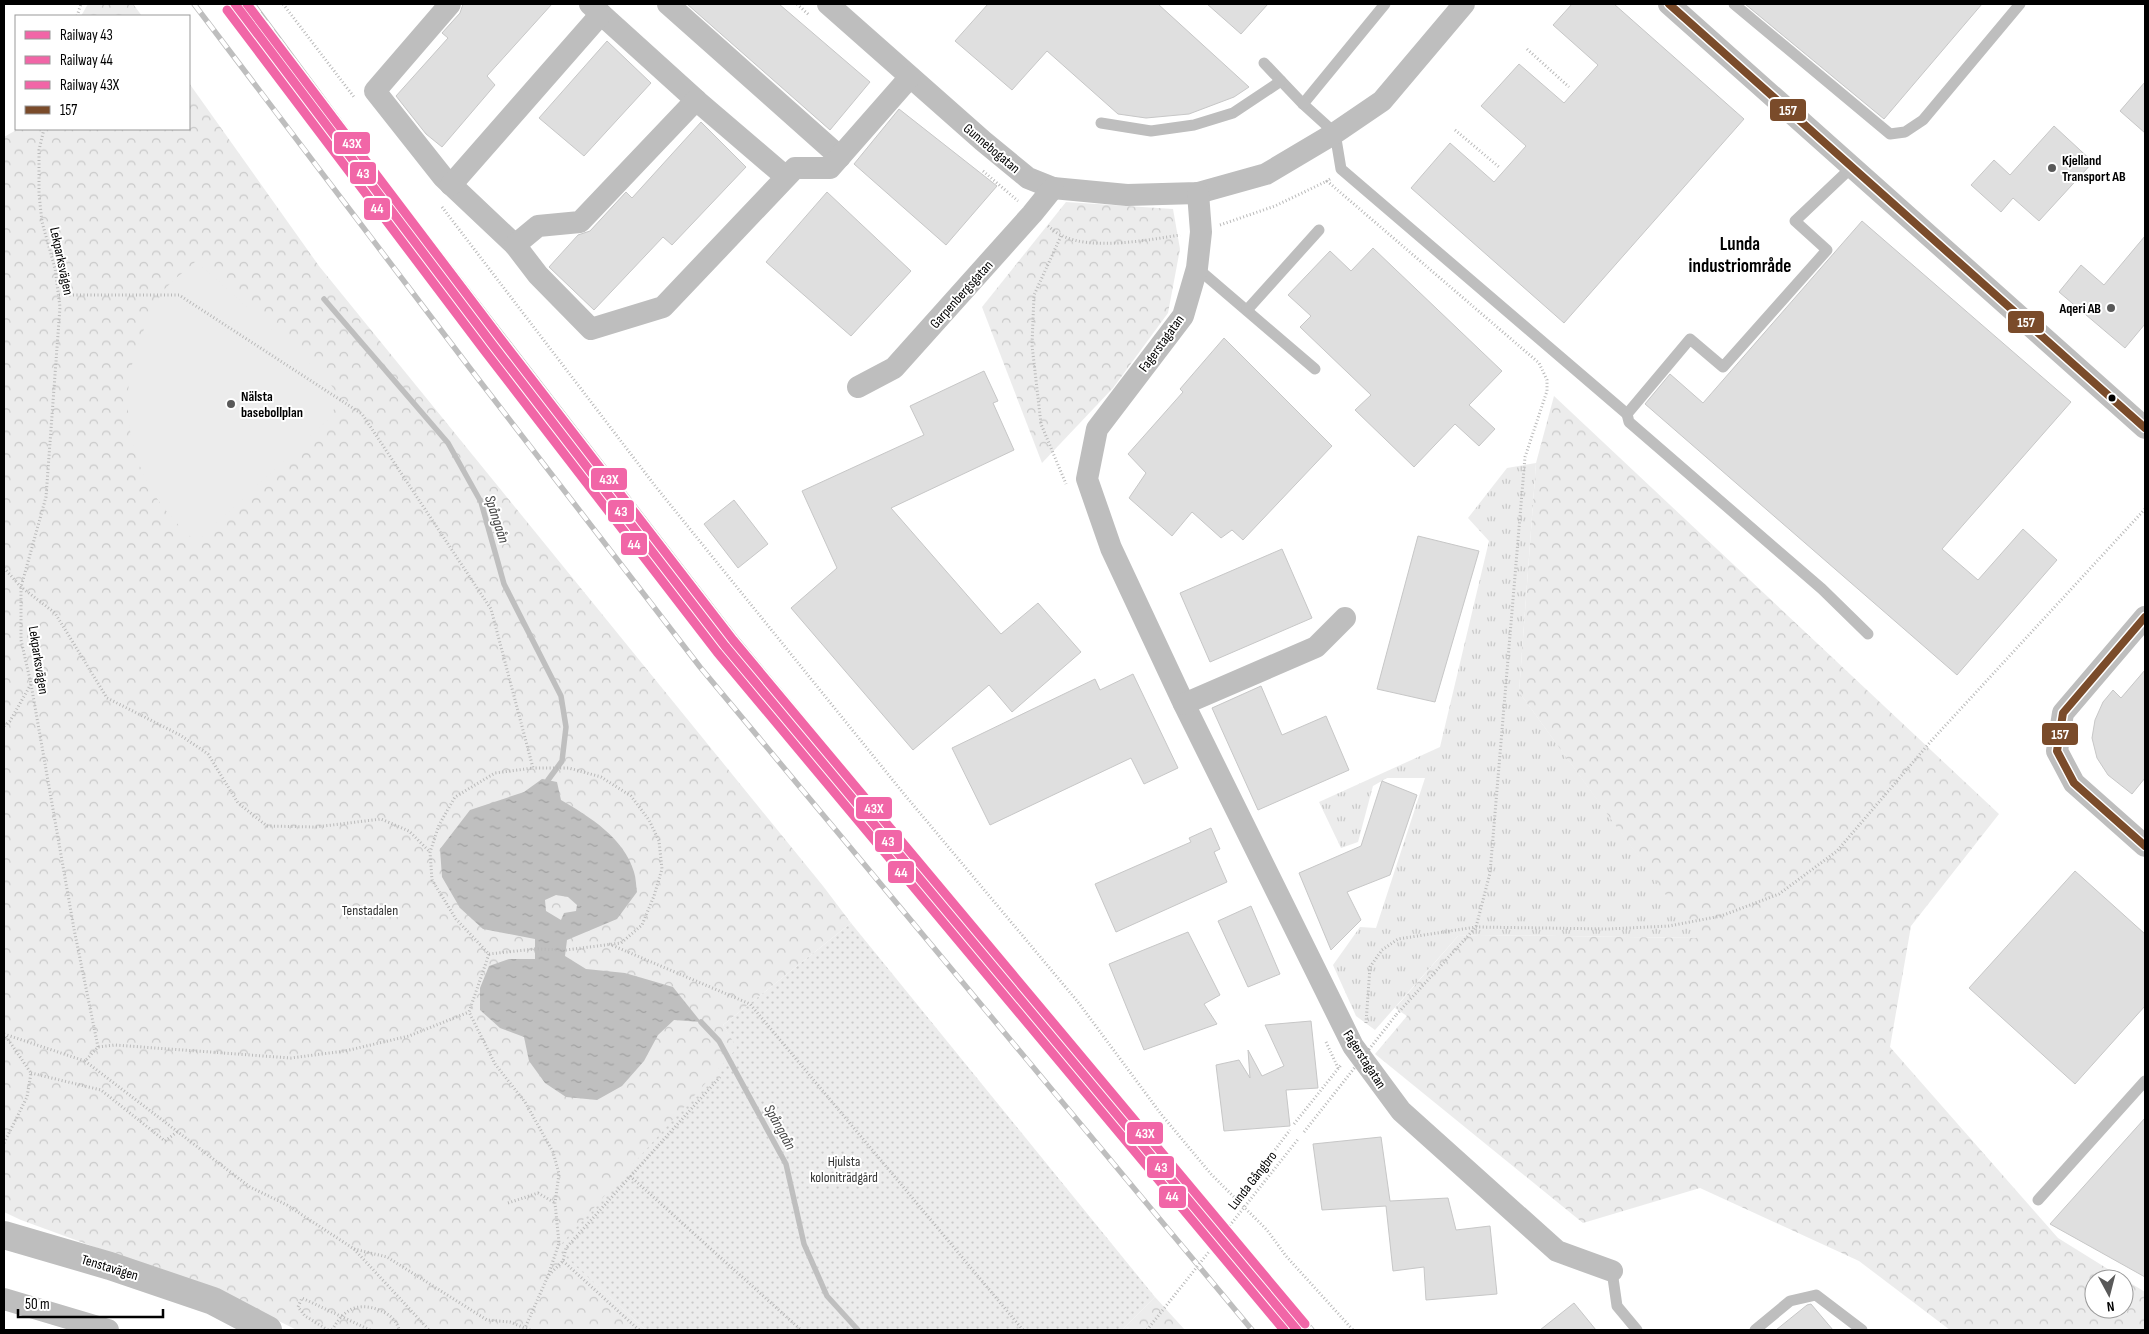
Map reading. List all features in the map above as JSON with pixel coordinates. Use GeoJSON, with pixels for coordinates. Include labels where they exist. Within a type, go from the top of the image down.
{"type":"FeatureCollection","features":[{"type":"Feature","properties":{"kind":"street"},"geometry":{"type":"LineString","coordinates":[[450,4],[375,91],[451,185],[515,245],[538,275],[591,329],[663,307],[794,168],[830,168],[910,77]]}},
{"type":"Feature","properties":{"kind":"street"},"geometry":{"type":"LineString","coordinates":[[668,4],[840,157]]}},
{"type":"Feature","properties":{"kind":"street","name":"Gunnebogatan"},"geometry":{"type":"LineString","coordinates":[[828,4],[983,141],[1028,178],[1053,188],[1127,195],[1198,193]]}},
{"type":"Feature","properties":{"kind":"street"},"geometry":{"type":"LineString","coordinates":[[1198,193],[1266,174],[1335,133],[1382,101],[1464,4]]}},
{"type":"Feature","properties":{"kind":"street"},"geometry":{"type":"LineString","coordinates":[[1669,4],[2145,428]]}},
{"type":"Feature","properties":{"kind":"street"},"geometry":{"type":"LineString","coordinates":[[451,185],[596,9],[696,100],[786,177]]}},
{"type":"Feature","properties":{"kind":"street"},"geometry":{"type":"LineString","coordinates":[[515,245],[538,226],[580,222],[696,100]]}},
{"type":"Feature","properties":{"kind":"street","name":"Garpenbergsgatan"},"geometry":{"type":"LineString","coordinates":[[858,387],[894,368],[1026,221],[1053,188]]}},
{"type":"Feature","properties":{"kind":"street","name":"Fagerstagatan"},"geometry":{"type":"LineString","coordinates":[[1198,193],[1201,232],[1197,268],[1183,316],[1097,430],[1087,479],[1111,548],[1184,704],[1353,1046],[1401,1111],[1557,1251],[1612,1271]]}},
{"type":"Feature","properties":{"kind":"street"},"geometry":{"type":"LineString","coordinates":[[2145,617],[2063,713],[2057,751],[2074,784],[2145,846]]}},
{"type":"Feature","properties":{"kind":"street"},"geometry":{"type":"LineString","coordinates":[[1184,704],[1316,647],[1346,618]]}},
{"type":"Feature","properties":{"kind":"street","name":"Tenstavägen"},"geometry":{"type":"LineString","coordinates":[[4,1235],[110,1266],[213,1301],[268,1330]]}},
{"type":"Feature","properties":{"kind":"street"},"geometry":{"type":"LineString","coordinates":[[4,1299],[108,1330]]}},
{"type":"Feature","properties":{"kind":"lane"},"geometry":{"type":"LineString","coordinates":[[1303,104],[1385,4]]}},
{"type":"Feature","properties":{"kind":"lane"},"geometry":{"type":"LineString","coordinates":[[1734,4],[1890,134],[1905,132],[1923,120],[2020,4]]}},
{"type":"Feature","properties":{"kind":"lane"},"geometry":{"type":"LineString","coordinates":[[1264,63],[1303,104],[1335,133],[1341,169],[1627,414],[1629,422],[1822,588],[1868,634]]}},
{"type":"Feature","properties":{"kind":"lane"},"geometry":{"type":"LineString","coordinates":[[1101,123],[1151,131],[1194,125],[1233,113],[1281,81]]}},
{"type":"Feature","properties":{"kind":"lane"},"geometry":{"type":"LineString","coordinates":[[1627,414],[1690,339],[1723,367],[1827,250],[1795,221],[1852,167]]}},
{"type":"Feature","properties":{"kind":"lane"},"geometry":{"type":"LineString","coordinates":[[1247,310],[1319,230]]}},
{"type":"Feature","properties":{"kind":"lane"},"geometry":{"type":"LineString","coordinates":[[1197,268],[1315,369]]}},
{"type":"Feature","properties":{"kind":"lane"},"geometry":{"type":"LineString","coordinates":[[2038,1200],[2145,1081]]}},
{"type":"Feature","properties":{"kind":"lane","name":"Fagerstagatan"},"geometry":{"type":"LineString","coordinates":[[1612,1271],[1617,1306],[1637,1330]]}},
{"type":"Feature","properties":{"kind":"lane"},"geometry":{"type":"LineString","coordinates":[[1755,1330],[1790,1301],[1816,1295],[1862,1330]]}},
{"type":"Feature","properties":{"kind":"path"},"geometry":{"type":"LineString","coordinates":[[283,4],[358,101]]}},
{"type":"Feature","properties":{"kind":"path"},"geometry":{"type":"LineString","coordinates":[[1527,48],[1569,87]]}},
{"type":"Feature","properties":{"kind":"path","name":"Lekparksvägen"},"geometry":{"type":"LineString","coordinates":[[44,130],[39,150],[39,194],[42,222],[55,268],[60,307],[46,497],[21,587],[21,640],[31,684],[74,930],[98,1047]]}},
{"type":"Feature","properties":{"kind":"path"},"geometry":{"type":"LineString","coordinates":[[1454,130],[1499,167]]}},
{"type":"Feature","properties":{"kind":"path"},"geometry":{"type":"LineString","coordinates":[[1304,1132],[1396,1015],[1476,927],[1490,873],[1525,457],[1547,391],[1547,380],[1540,363],[1327,182],[1341,169]]}},
{"type":"Feature","properties":{"kind":"path"},"geometry":{"type":"LineString","coordinates":[[440,204],[656,486],[923,816],[1078,1002],[1161,1114],[1211,1174],[1267,1230],[1286,1256],[1353,1330]]}},
{"type":"Feature","properties":{"kind":"path"},"geometry":{"type":"LineString","coordinates":[[59,295],[179,295],[362,414],[491,609],[533,768]]}},
{"type":"Feature","properties":{"kind":"path"},"geometry":{"type":"LineString","coordinates":[[1294,1124],[1339,1070],[1366,1026],[1370,967],[1382,950],[1398,939],[1476,927],[1608,930],[1669,926],[1721,916],[1780,894],[1837,851],[1932,740],[2145,509]]}},
{"type":"Feature","properties":{"kind":"path"},"geometry":{"type":"LineString","coordinates":[[4,568],[21,587],[54,613],[107,698],[180,735],[208,754],[238,803],[266,826],[316,827],[381,819],[409,831],[430,852]]}},
{"type":"Feature","properties":{"kind":"path"},"geometry":{"type":"LineString","coordinates":[[4,726],[10,720],[31,684]]}},
{"type":"Feature","properties":{"kind":"path"},"geometry":{"type":"LineString","coordinates":[[533,768],[570,768],[600,777],[632,796],[649,820],[658,841],[662,869],[642,925],[621,943],[566,950],[535,949],[489,954],[456,920],[432,880],[430,852],[439,825],[455,797],[495,773],[533,768]]}},
{"type":"Feature","properties":{"kind":"path"},"geometry":{"type":"LineString","coordinates":[[609,944],[750,1004],[1023,1330]]}},
{"type":"Feature","properties":{"kind":"path"},"geometry":{"type":"LineString","coordinates":[[489,954],[468,1012],[495,1064],[525,1102],[553,1152],[559,1174],[555,1203],[559,1243],[548,1276],[525,1328]]}},
{"type":"Feature","properties":{"kind":"path"},"geometry":{"type":"LineString","coordinates":[[85,1061],[98,1047],[115,1045],[291,1058],[345,1051],[409,1036],[468,1012]]}},
{"type":"Feature","properties":{"kind":"path"},"geometry":{"type":"LineString","coordinates":[[4,1034],[85,1061],[250,1187],[287,1205],[354,1249],[429,1330]]}},
{"type":"Feature","properties":{"kind":"path"},"geometry":{"type":"LineString","coordinates":[[4,1034],[31,1074],[101,1090],[165,1141],[176,1132]]}},
{"type":"Feature","properties":{"kind":"path"},"geometry":{"type":"LineString","coordinates":[[4,1143],[27,1096],[31,1074]]}},
{"type":"Feature","properties":{"kind":"path"},"geometry":{"type":"LineString","coordinates":[[548,1276],[563,1260],[566,1248],[720,1077]]}},
{"type":"Feature","properties":{"kind":"path"},"geometry":{"type":"LineString","coordinates":[[1237,1200],[1290,1130]]}},
{"type":"Feature","properties":{"kind":"path","name":"Lunda Gångbro"},"geometry":{"type":"LineString","coordinates":[[1147,1330],[1299,1138]]}},
{"type":"Feature","properties":{"kind":"path"},"geometry":{"type":"LineString","coordinates":[[630,1176],[801,1330]]}},
{"type":"Feature","properties":{"kind":"path"},"geometry":{"type":"LineString","coordinates":[[508,1203],[538,1193],[555,1203]]}},
{"type":"Feature","properties":{"kind":"path"},"geometry":{"type":"LineString","coordinates":[[354,1249],[387,1257],[487,1320],[510,1322],[530,1330]]}},
{"type":"Feature","properties":{"kind":"path"},"geometry":{"type":"LineString","coordinates":[[563,1260],[640,1330]]}},
{"type":"Feature","properties":{"kind":"path"},"geometry":{"type":"LineString","coordinates":[[370,1330],[302,1298],[298,1308],[305,1316],[330,1330],[339,1318],[352,1308],[369,1308],[383,1311],[390,1316],[399,1327],[399,1330]]}},
{"type":"Feature","properties":{"kind":"green space"},"geometry":{"type":"Polygon","coordinates":[[[88,4],[133,4],[141,15],[82,15],[88,4]]]}},
{"type":"Feature","properties":{"kind":"green space","name":"Tenstadalen"},"geometry":{"type":"Polygon","coordinates":[[[190,84],[319,266],[823,886],[851,923],[723,1025],[738,1048],[558,1249],[646,1330],[297,1330],[223,1294],[21,1220],[4,1212],[4,137],[16,130],[190,130],[190,84]]]}},
{"type":"Feature","properties":{"kind":"green space"},"geometry":{"type":"Polygon","coordinates":[[[1066,202],[1173,209],[1180,249],[1168,313],[1113,388],[1042,463],[982,307],[1066,202]]]}},
{"type":"Feature","properties":{"kind":"green space","name":"Nälsta basebollplan"},"geometry":{"type":"Polygon","coordinates":[[[196,261],[326,378],[336,392],[334,409],[330,418],[196,542],[158,500],[146,479],[137,457],[131,434],[128,388],[132,364],[139,341],[158,300],[165,289],[196,261]]]}},
{"type":"Feature","properties":{"kind":"green space"},"geometry":{"type":"Polygon","coordinates":[[[1554,396],[1999,814],[1911,926],[1890,1047],[2058,1238],[2108,1269],[2084,1269],[2084,1319],[2134,1319],[2134,1285],[2145,1292],[2145,1330],[1950,1330],[1859,1261],[1700,1188],[1583,1223],[1375,1054],[1407,1016],[1395,1008],[1458,936],[1697,938],[1519,692],[1536,463],[1554,396]]]}},
{"type":"Feature","properties":{"kind":"green space"},"geometry":{"type":"Polygon","coordinates":[[[1536,463],[1519,692],[1698,938],[1458,936],[1375,1030],[1356,1016],[1333,965],[1360,927],[1376,928],[1425,778],[1387,778],[1373,786],[1358,842],[1341,848],[1319,802],[1440,747],[1489,541],[1468,518],[1507,468],[1536,463]]]}},
{"type":"Feature","properties":{"kind":"green space","name":"Hjulsta koloniträdgård"},"geometry":{"type":"Polygon","coordinates":[[[851,923],[1155,1297],[1122,1330],[646,1330],[557,1249],[737,1048],[723,1025],[851,923]]]}},
{"type":"Feature","properties":{"kind":"green space"},"geometry":{"type":"Polygon","coordinates":[[[1155,1297],[1185,1330],[1122,1330],[1155,1297]]]}},
{"type":"Feature","properties":{"kind":"water"},"geometry":{"type":"Polygon","coordinates":[[[542,779],[557,782],[561,800],[594,821],[614,839],[629,860],[635,874],[637,892],[617,919],[567,940],[565,956],[586,969],[625,973],[673,987],[701,1022],[674,1020],[658,1035],[644,1061],[622,1086],[597,1100],[566,1097],[545,1083],[529,1061],[524,1037],[500,1028],[480,1010],[480,988],[489,966],[509,959],[535,959],[535,939],[483,929],[460,908],[442,877],[440,849],[470,810],[524,792],[542,779]],[[556,895],[545,900],[546,911],[561,920],[564,913],[576,911],[577,905],[568,897],[556,895]]]}},
{"type":"Feature","properties":{"kind":"building"},"geometry":{"type":"Polygon","coordinates":[[[463,4],[552,4],[487,76],[495,85],[442,147],[426,134],[396,96],[448,38],[442,33],[460,13],[463,4]]]}},
{"type":"Feature","properties":{"kind":"building"},"geometry":{"type":"Polygon","coordinates":[[[687,4],[779,4],[870,82],[830,130],[687,4]]]}},
{"type":"Feature","properties":{"kind":"building"},"geometry":{"type":"Polygon","coordinates":[[[988,4],[1158,4],[1249,87],[1234,97],[1189,114],[1146,118],[1118,114],[1047,51],[1012,90],[955,41],[988,4]]]}},
{"type":"Feature","properties":{"kind":"building"},"geometry":{"type":"Polygon","coordinates":[[[1207,4],[1268,4],[1241,34],[1207,4]]]}},
{"type":"Feature","properties":{"kind":"building"},"geometry":{"type":"Polygon","coordinates":[[[1572,4],[1614,4],[1744,119],[1564,323],[1411,188],[1450,143],[1494,182],[1526,146],[1481,106],[1519,64],[1564,103],[1598,65],[1553,25],[1572,4]]]}},
{"type":"Feature","properties":{"kind":"building"},"geometry":{"type":"Polygon","coordinates":[[[1745,4],[1982,4],[1884,119],[1745,4]]]}},
{"type":"Feature","properties":{"kind":"building"},"geometry":{"type":"Polygon","coordinates":[[[607,41],[651,83],[584,156],[539,118],[607,41]]]}},
{"type":"Feature","properties":{"kind":"building"},"geometry":{"type":"Polygon","coordinates":[[[2145,82],[2145,133],[2120,111],[2145,82]]]}},
{"type":"Feature","properties":{"kind":"building"},"geometry":{"type":"Polygon","coordinates":[[[899,109],[997,186],[946,245],[854,164],[899,109]]]}},
{"type":"Feature","properties":{"kind":"building"},"geometry":{"type":"Polygon","coordinates":[[[701,122],[746,167],[672,245],[663,237],[594,310],[549,267],[578,235],[590,231],[626,192],[632,198],[701,122]]]}},
{"type":"Feature","properties":{"kind":"building","name":"Kjelland Transport AB"},"geometry":{"type":"Polygon","coordinates":[[[2054,126],[2093,162],[2039,221],[2013,198],[2001,212],[1971,185],[1994,160],[2010,175],[2054,126]]]}},
{"type":"Feature","properties":{"kind":"building"},"geometry":{"type":"Polygon","coordinates":[[[827,192],[911,271],[851,336],[766,262],[827,192]]]}},
{"type":"Feature","properties":{"kind":"building"},"geometry":{"type":"Polygon","coordinates":[[[1862,221],[2071,402],[1942,549],[1978,580],[2023,529],[2057,560],[1957,675],[1645,404],[1670,374],[1703,403],[1862,221]]]}},
{"type":"Feature","properties":{"kind":"building","name":"Aqeri AB"},"geometry":{"type":"Polygon","coordinates":[[[2145,236],[2145,324],[2125,348],[2059,292],[2081,265],[2104,285],[2145,236]]]}},
{"type":"Feature","properties":{"kind":"building"},"geometry":{"type":"Polygon","coordinates":[[[1373,248],[1502,371],[1469,405],[1495,429],[1479,446],[1455,424],[1414,467],[1355,410],[1371,395],[1300,327],[1311,316],[1288,295],[1330,251],[1351,271],[1373,248]]]}},
{"type":"Feature","properties":{"kind":"building"},"geometry":{"type":"Polygon","coordinates":[[[1224,338],[1332,446],[1243,540],[1232,530],[1221,538],[1192,512],[1172,536],[1129,498],[1146,473],[1128,454],[1183,392],[1180,389],[1224,338]]]}},
{"type":"Feature","properties":{"kind":"building"},"geometry":{"type":"Polygon","coordinates":[[[984,371],[998,401],[993,403],[1014,450],[891,508],[1001,634],[1038,603],[1081,652],[1012,712],[989,685],[913,750],[791,608],[837,568],[802,491],[924,435],[910,406],[984,371]]]}},
{"type":"Feature","properties":{"kind":"building"},"geometry":{"type":"Polygon","coordinates":[[[734,500],[768,544],[738,568],[704,524],[734,500]]]}},
{"type":"Feature","properties":{"kind":"building"},"geometry":{"type":"Polygon","coordinates":[[[1418,536],[1479,551],[1435,702],[1377,689],[1418,536]]]}},
{"type":"Feature","properties":{"kind":"building"},"geometry":{"type":"Polygon","coordinates":[[[1282,549],[1312,618],[1210,662],[1180,593],[1282,549]]]}},
{"type":"Feature","properties":{"kind":"building"},"geometry":{"type":"Polygon","coordinates":[[[2145,670],[2145,778],[2132,794],[2108,775],[2097,758],[2092,738],[2095,720],[2103,702],[2113,690],[2121,698],[2145,670]]]}},
{"type":"Feature","properties":{"kind":"building"},"geometry":{"type":"Polygon","coordinates":[[[1133,674],[1178,768],[1144,784],[1131,758],[990,825],[952,748],[1095,679],[1100,690],[1133,674]]]}},
{"type":"Feature","properties":{"kind":"building"},"geometry":{"type":"Polygon","coordinates":[[[1261,686],[1282,735],[1326,716],[1349,770],[1258,810],[1212,708],[1261,686]]]}},
{"type":"Feature","properties":{"kind":"building"},"geometry":{"type":"Polygon","coordinates":[[[1382,781],[1417,795],[1390,875],[1347,892],[1361,920],[1331,950],[1299,873],[1361,846],[1382,781]]]}},
{"type":"Feature","properties":{"kind":"building"},"geometry":{"type":"Polygon","coordinates":[[[1211,828],[1220,849],[1214,852],[1227,882],[1116,932],[1095,884],[1191,842],[1189,838],[1211,828]]]}},
{"type":"Feature","properties":{"kind":"building"},"geometry":{"type":"Polygon","coordinates":[[[2075,871],[2145,934],[2145,1006],[2075,1084],[1969,988],[2075,871]]]}},
{"type":"Feature","properties":{"kind":"building"},"geometry":{"type":"Polygon","coordinates":[[[1251,906],[1280,974],[1248,987],[1218,921],[1251,906]]]}},
{"type":"Feature","properties":{"kind":"building"},"geometry":{"type":"Polygon","coordinates":[[[1188,932],[1220,995],[1204,1004],[1217,1024],[1144,1050],[1109,964],[1188,932]]]}},
{"type":"Feature","properties":{"kind":"building"},"geometry":{"type":"Polygon","coordinates":[[[1311,1021],[1318,1088],[1286,1090],[1290,1126],[1224,1131],[1216,1065],[1239,1060],[1250,1078],[1248,1050],[1262,1076],[1284,1066],[1265,1025],[1311,1021]]]}},
{"type":"Feature","properties":{"kind":"building"},"geometry":{"type":"Polygon","coordinates":[[[2145,1118],[2145,1277],[2134,1271],[2134,1269],[2131,1269],[2050,1224],[2145,1118]]]}},
{"type":"Feature","properties":{"kind":"building"},"geometry":{"type":"Polygon","coordinates":[[[1381,1137],[1390,1201],[1448,1198],[1456,1230],[1490,1226],[1497,1294],[1426,1300],[1424,1267],[1393,1271],[1386,1206],[1322,1210],[1313,1144],[1381,1137]]]}},
{"type":"Feature","properties":{"kind":"building"},"geometry":{"type":"Polygon","coordinates":[[[1574,1303],[1596,1330],[1540,1330],[1574,1303]]]}},
{"type":"Feature","properties":{"kind":"building"},"geometry":{"type":"Polygon","coordinates":[[[1811,1304],[1833,1330],[1776,1330],[1807,1305],[1811,1304]]]}},
{"type":"Feature","properties":{"kind":"waterway","name":"Spångaån"},"geometry":{"type":"LineString","coordinates":[[324,299],[448,443],[481,502],[504,584],[561,696],[566,727],[562,761],[548,780]]}},
{"type":"Feature","properties":{"kind":"waterway","name":"Spångaån"},"geometry":{"type":"LineString","coordinates":[[701,1022],[719,1041],[786,1164],[804,1244],[827,1296],[858,1330]]}},
{"type":"Feature","properties":{"kind":"railway"},"geometry":{"type":"LineString","coordinates":[[194,4],[469,367],[700,667],[1252,1330]]}},
{"type":"Feature","properties":{"kind":"railway"},"geometry":{"type":"LineString","coordinates":[[253,4],[386,184],[735,637],[1179,1174],[1312,1330]]}},
{"type":"Feature","properties":{"kind":"rail line","name":"43"},"geometry":{"type":"LineString","coordinates":[[235,4],[492,344],[725,646],[1297,1330]]}},
{"type":"Feature","properties":{"kind":"rail line","name":"43X"},"geometry":{"type":"LineString","coordinates":[[247,4],[500,338],[733,640],[1305,1324]]}},
{"type":"Feature","properties":{"kind":"rail line","name":"44"},"geometry":{"type":"LineString","coordinates":[[227,10],[484,350],[717,652],[1284,1330]]}},
{"type":"Feature","properties":{"kind":"transit line","name":"157"},"geometry":{"type":"LineString","coordinates":[[1669,4],[2145,428]]}},
{"type":"Feature","properties":{"kind":"transit line","name":"157"},"geometry":{"type":"LineString","coordinates":[[2145,617],[2063,713],[2057,751],[2074,783],[2145,846]]}},
{"type":"Feature","properties":{"kind":"place","name":"Kjelland Transport AB"},"geometry":{"type":"Point","coordinates":[2052,168]}},
{"type":"Feature","properties":{"kind":"place","name":"Aqeri AB"},"geometry":{"type":"Point","coordinates":[2111,308]}},
{"type":"Feature","properties":{"kind":"place","name":"Nälsta basebollplan"},"geometry":{"type":"Point","coordinates":[231,404]}},
{"type":"Feature","properties":{"kind":"district","name":"Lunda industriområde"},"geometry":{"type":"Point","coordinates":[1740,254]}}]}
